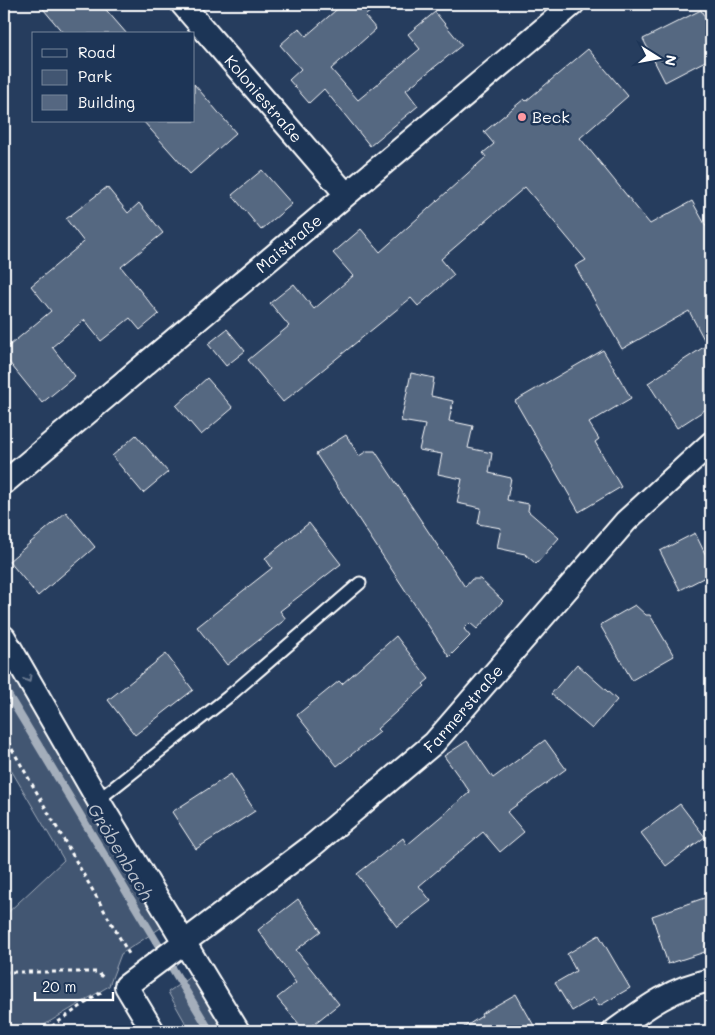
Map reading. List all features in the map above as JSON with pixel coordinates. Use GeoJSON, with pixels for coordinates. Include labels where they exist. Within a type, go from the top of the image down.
{"type":"FeatureCollection","features":[{"type":"Feature","properties":{"kind":"street","name":"Koloniestraße"},"geometry":{"type":"LineString","coordinates":[[182,4],[346,194]]}},
{"type":"Feature","properties":{"kind":"street","name":"Maistraße"},"geometry":{"type":"LineString","coordinates":[[4,483],[573,4]]}},
{"type":"Feature","properties":{"kind":"street","name":"Farmerstraße"},"geometry":{"type":"LineString","coordinates":[[133,978],[179,947],[312,846],[434,743],[626,521],[711,443]]}},
{"type":"Feature","properties":{"kind":"street"},"geometry":{"type":"LineString","coordinates":[[4,637],[98,800],[179,947],[238,1031]]}},
{"type":"Feature","properties":{"kind":"street"},"geometry":{"type":"LineString","coordinates":[[133,978],[153,1031]]}},
{"type":"Feature","properties":{"kind":"street"},"geometry":{"type":"LineString","coordinates":[[614,1031],[654,1002],[692,984],[711,980]]}},
{"type":"Feature","properties":{"kind":"lane"},"geometry":{"type":"LineString","coordinates":[[98,800],[228,697],[360,583]]}},
{"type":"Feature","properties":{"kind":"path"},"geometry":{"type":"LineString","coordinates":[[4,735],[133,978]]}},
{"type":"Feature","properties":{"kind":"path"},"geometry":{"type":"LineString","coordinates":[[4,972],[97,972],[133,978]]}},
{"type":"Feature","properties":{"kind":"path"},"geometry":{"type":"LineString","coordinates":[[45,1031],[133,978]]}},
{"type":"Feature","properties":{"kind":"green space"},"geometry":{"type":"Polygon","coordinates":[[[4,656],[162,927],[121,954],[109,986],[34,1031],[17,1031],[4,1017],[4,916],[64,860],[4,758],[4,656]]]}},
{"type":"Feature","properties":{"kind":"green space"},"geometry":{"type":"Polygon","coordinates":[[[193,975],[227,1031],[190,1031],[168,992],[193,975]]]}},
{"type":"Feature","properties":{"kind":"building"},"geometry":{"type":"Polygon","coordinates":[[[39,4],[101,4],[125,32],[62,32],[39,4]]]}},
{"type":"Feature","properties":{"kind":"building"},"geometry":{"type":"Polygon","coordinates":[[[343,4],[379,4],[365,16],[376,29],[331,69],[358,100],[420,49],[408,34],[435,12],[462,45],[406,90],[418,106],[370,146],[324,89],[309,103],[289,80],[301,69],[280,45],[299,28],[306,36],[343,4]]]}},
{"type":"Feature","properties":{"kind":"building"},"geometry":{"type":"Polygon","coordinates":[[[701,10],[711,30],[711,58],[665,82],[643,39],[701,10]]]}},
{"type":"Feature","properties":{"kind":"building"},"geometry":{"type":"Polygon","coordinates":[[[588,49],[628,96],[580,138],[650,224],[692,201],[711,235],[711,406],[677,428],[648,383],[707,345],[689,311],[622,349],[575,266],[586,260],[525,187],[441,259],[454,275],[418,306],[411,298],[283,402],[248,360],[289,326],[270,303],[294,284],[314,309],[353,276],[333,253],[361,229],[380,252],[486,157],[483,153],[494,144],[484,132],[524,99],[526,101],[588,49]]]}},
{"type":"Feature","properties":{"kind":"building"},"geometry":{"type":"Polygon","coordinates":[[[195,85],[236,133],[190,174],[144,122],[195,122],[195,85]]]}},
{"type":"Feature","properties":{"kind":"building"},"geometry":{"type":"Polygon","coordinates":[[[262,170],[292,204],[261,230],[232,195],[262,170]]]}},
{"type":"Feature","properties":{"kind":"building"},"geometry":{"type":"Polygon","coordinates":[[[107,187],[128,213],[139,203],[163,233],[121,267],[159,314],[140,330],[130,318],[101,341],[84,320],[52,347],[75,376],[42,403],[4,356],[4,350],[51,311],[31,286],[84,242],[66,219],[107,187]]]}},
{"type":"Feature","properties":{"kind":"building"},"geometry":{"type":"Polygon","coordinates":[[[227,329],[245,351],[226,366],[208,344],[227,329]]]}},
{"type":"Feature","properties":{"kind":"building"},"geometry":{"type":"Polygon","coordinates":[[[603,350],[631,398],[589,423],[599,439],[595,442],[621,487],[579,512],[515,401],[603,350]]]}},
{"type":"Feature","properties":{"kind":"building"},"geometry":{"type":"Polygon","coordinates":[[[411,373],[434,378],[431,396],[453,401],[449,421],[473,426],[468,448],[492,453],[489,473],[511,478],[507,500],[529,504],[528,511],[559,538],[536,564],[525,554],[497,548],[501,528],[478,524],[481,508],[457,503],[462,479],[438,474],[442,454],[419,450],[425,425],[401,421],[411,373]]]}},
{"type":"Feature","properties":{"kind":"building"},"geometry":{"type":"Polygon","coordinates":[[[207,378],[233,408],[201,435],[176,406],[207,378]]]}},
{"type":"Feature","properties":{"kind":"building"},"geometry":{"type":"Polygon","coordinates":[[[136,435],[168,472],[143,493],[112,456],[136,435]]]}},
{"type":"Feature","properties":{"kind":"building"},"geometry":{"type":"Polygon","coordinates":[[[346,435],[359,456],[367,451],[375,451],[465,587],[472,579],[480,579],[503,601],[477,629],[470,623],[464,629],[470,636],[449,657],[316,454],[346,435]]]}},
{"type":"Feature","properties":{"kind":"building"},"geometry":{"type":"Polygon","coordinates":[[[66,512],[95,547],[38,596],[9,561],[66,512]]]}},
{"type":"Feature","properties":{"kind":"building"},"geometry":{"type":"Polygon","coordinates":[[[309,523],[341,564],[280,611],[286,619],[227,665],[197,627],[272,568],[265,558],[309,523]]]}},
{"type":"Feature","properties":{"kind":"building"},"geometry":{"type":"Polygon","coordinates":[[[695,533],[711,566],[711,574],[680,590],[660,551],[695,533]]]}},
{"type":"Feature","properties":{"kind":"building"},"geometry":{"type":"Polygon","coordinates":[[[635,605],[646,615],[650,615],[674,656],[632,680],[600,625],[635,605]]]}},
{"type":"Feature","properties":{"kind":"building"},"geometry":{"type":"Polygon","coordinates":[[[396,636],[429,679],[423,684],[425,686],[377,729],[380,732],[337,766],[297,715],[339,681],[342,684],[396,636]]]}},
{"type":"Feature","properties":{"kind":"building"},"geometry":{"type":"Polygon","coordinates":[[[166,654],[193,690],[135,735],[108,700],[166,654]]]}},
{"type":"Feature","properties":{"kind":"building"},"geometry":{"type":"Polygon","coordinates":[[[577,664],[617,700],[592,729],[551,694],[577,664]]]}},
{"type":"Feature","properties":{"kind":"building"},"geometry":{"type":"Polygon","coordinates":[[[545,740],[566,769],[507,812],[524,832],[500,852],[483,832],[419,886],[431,901],[397,927],[357,874],[403,838],[407,845],[470,792],[444,756],[467,741],[493,778],[545,740]]]}},
{"type":"Feature","properties":{"kind":"building"},"geometry":{"type":"Polygon","coordinates":[[[231,774],[255,811],[196,849],[172,812],[231,774]]]}},
{"type":"Feature","properties":{"kind":"building"},"geometry":{"type":"Polygon","coordinates":[[[680,804],[705,837],[666,866],[641,833],[680,804]]]}},
{"type":"Feature","properties":{"kind":"building"},"geometry":{"type":"Polygon","coordinates":[[[707,897],[711,909],[711,950],[668,964],[652,916],[707,897]]]}},
{"type":"Feature","properties":{"kind":"building"},"geometry":{"type":"Polygon","coordinates":[[[298,899],[321,931],[296,950],[339,1004],[305,1031],[277,998],[296,983],[258,930],[298,899]]]}},
{"type":"Feature","properties":{"kind":"building"},"geometry":{"type":"Polygon","coordinates":[[[599,935],[630,988],[599,1006],[594,998],[572,1011],[555,983],[576,971],[567,954],[599,935]]]}},
{"type":"Feature","properties":{"kind":"building"},"geometry":{"type":"Polygon","coordinates":[[[516,994],[537,1031],[458,1031],[482,1016],[481,1014],[516,994]]]}},
{"type":"Feature","properties":{"kind":"waterway","name":"Gröbenbach"},"geometry":{"type":"LineString","coordinates":[[4,688],[210,1031]]}},
{"type":"Feature","properties":{"kind":"place","name":"Beck"},"geometry":{"type":"Point","coordinates":[522,117]}}]}
